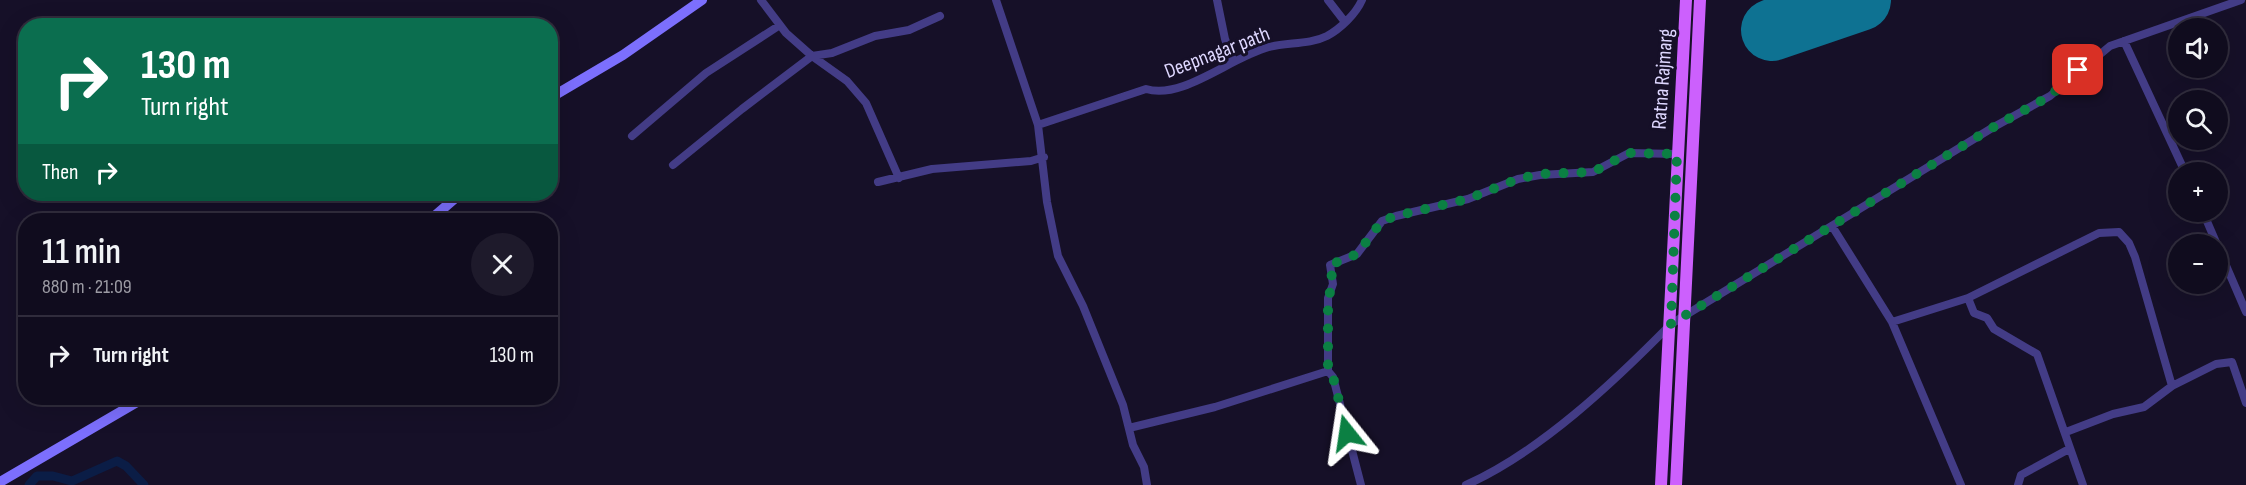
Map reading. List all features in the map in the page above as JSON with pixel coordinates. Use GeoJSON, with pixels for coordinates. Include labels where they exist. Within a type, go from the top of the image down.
{"type":"FeatureCollection","features":[{"type":"Feature","properties":{"kind":"main road","name":"Ratna Rajmarg"},"geometry":{"type":"LineString","coordinates":[[1661,485],[1686,0]]}},
{"type":"Feature","properties":{"kind":"main road","name":"Ratna Rajmarg"},"geometry":{"type":"LineString","coordinates":[[1676,485],[1700,0]]}},
{"type":"Feature","properties":{"kind":"street"},"geometry":{"type":"LineString","coordinates":[[558,93],[623,55],[702,0]]}},
{"type":"Feature","properties":{"kind":"street"},"geometry":{"type":"LineString","coordinates":[[762,0],[780,25],[812,56],[847,81],[866,103],[899,178]]}},
{"type":"Feature","properties":{"kind":"street"},"geometry":{"type":"LineString","coordinates":[[996,0],[1038,124],[1044,157],[1047,202],[1058,256],[1083,306],[1123,405],[1133,445],[1144,467],[1147,485]]}},
{"type":"Feature","properties":{"kind":"street"},"geometry":{"type":"LineString","coordinates":[[1216,0],[1225,39],[1233,60]]}},
{"type":"Feature","properties":{"kind":"street"},"geometry":{"type":"LineString","coordinates":[[1328,0],[1345,22]]}},
{"type":"Feature","properties":{"kind":"street","name":"Deepnagar path"},"geometry":{"type":"LineString","coordinates":[[1038,124],[1146,89],[1160,93],[1173,91],[1233,60],[1269,47],[1313,42],[1329,35],[1345,22],[1362,0]]}},
{"type":"Feature","properties":{"kind":"street"},"geometry":{"type":"LineString","coordinates":[[1466,485],[1503,467],[1572,416],[1638,358],[1671,324],[1992,128],[2050,96],[2110,46],[2241,0]]}},
{"type":"Feature","properties":{"kind":"street"},"geometry":{"type":"LineString","coordinates":[[673,165],[812,56],[831,53],[875,36],[909,30],[940,16]]}},
{"type":"Feature","properties":{"kind":"street"},"geometry":{"type":"LineString","coordinates":[[632,136],[706,73],[780,25]]}},
{"type":"Feature","properties":{"kind":"street"},"geometry":{"type":"LineString","coordinates":[[2124,41],[2180,162]]}},
{"type":"Feature","properties":{"kind":"street"},"geometry":{"type":"LineString","coordinates":[[1361,485],[1333,377],[1328,371],[1328,298],[1333,284],[1330,265],[1357,254],[1382,221],[1468,199],[1518,179],[1540,174],[1593,172],[1629,153],[1677,154]]}},
{"type":"Feature","properties":{"kind":"street"},"geometry":{"type":"LineString","coordinates":[[878,182],[932,169],[1031,161],[1044,157]]}},
{"type":"Feature","properties":{"kind":"street"},"geometry":{"type":"LineString","coordinates":[[438,213],[452,201]]}},
{"type":"Feature","properties":{"kind":"street"},"geometry":{"type":"LineString","coordinates":[[2207,222],[2246,312]]}},
{"type":"Feature","properties":{"kind":"street"},"geometry":{"type":"LineString","coordinates":[[1832,226],[1892,322],[1961,485]]}},
{"type":"Feature","properties":{"kind":"street"},"geometry":{"type":"LineString","coordinates":[[1892,322],[1968,298],[2098,232],[2119,232],[2129,243],[2135,257],[2172,387]]}},
{"type":"Feature","properties":{"kind":"street"},"geometry":{"type":"LineString","coordinates":[[1968,298],[1974,313],[1987,318],[1994,329],[2037,354],[2083,485]]}},
{"type":"Feature","properties":{"kind":"street"},"geometry":{"type":"LineString","coordinates":[[2066,432],[2113,414],[2144,406],[2172,387],[2216,364],[2232,362],[2246,403]]}},
{"type":"Feature","properties":{"kind":"street"},"geometry":{"type":"LineString","coordinates":[[1129,428],[1215,407],[1328,371]]}},
{"type":"Feature","properties":{"kind":"street"},"geometry":{"type":"LineString","coordinates":[[0,482],[132,405]]}},
{"type":"Feature","properties":{"kind":"street"},"geometry":{"type":"LineString","coordinates":[[2018,485],[2020,475],[2069,448]]}},
{"type":"Feature","properties":{"kind":"waterway"},"geometry":{"type":"LineString","coordinates":[[29,485],[37,476],[53,476],[72,481],[117,461],[126,466],[144,485]]}},
{"type":"Feature","properties":{"kind":"runway"},"geometry":{"type":"LineString","coordinates":[[1772,30],[1860,0]]}},
{"type":"Feature","properties":{"kind":"route"},"geometry":{"type":"LineString","coordinates":[[1347,433],[1333,377],[1328,371],[1328,298],[1333,284],[1330,265],[1357,254],[1364,248],[1371,233],[1382,221],[1468,199],[1518,179],[1540,174],[1593,172],[1629,153],[1652,151],[1677,154],[1671,268],[1671,324],[1992,128],[2050,96],[2078,70]]}}]}
